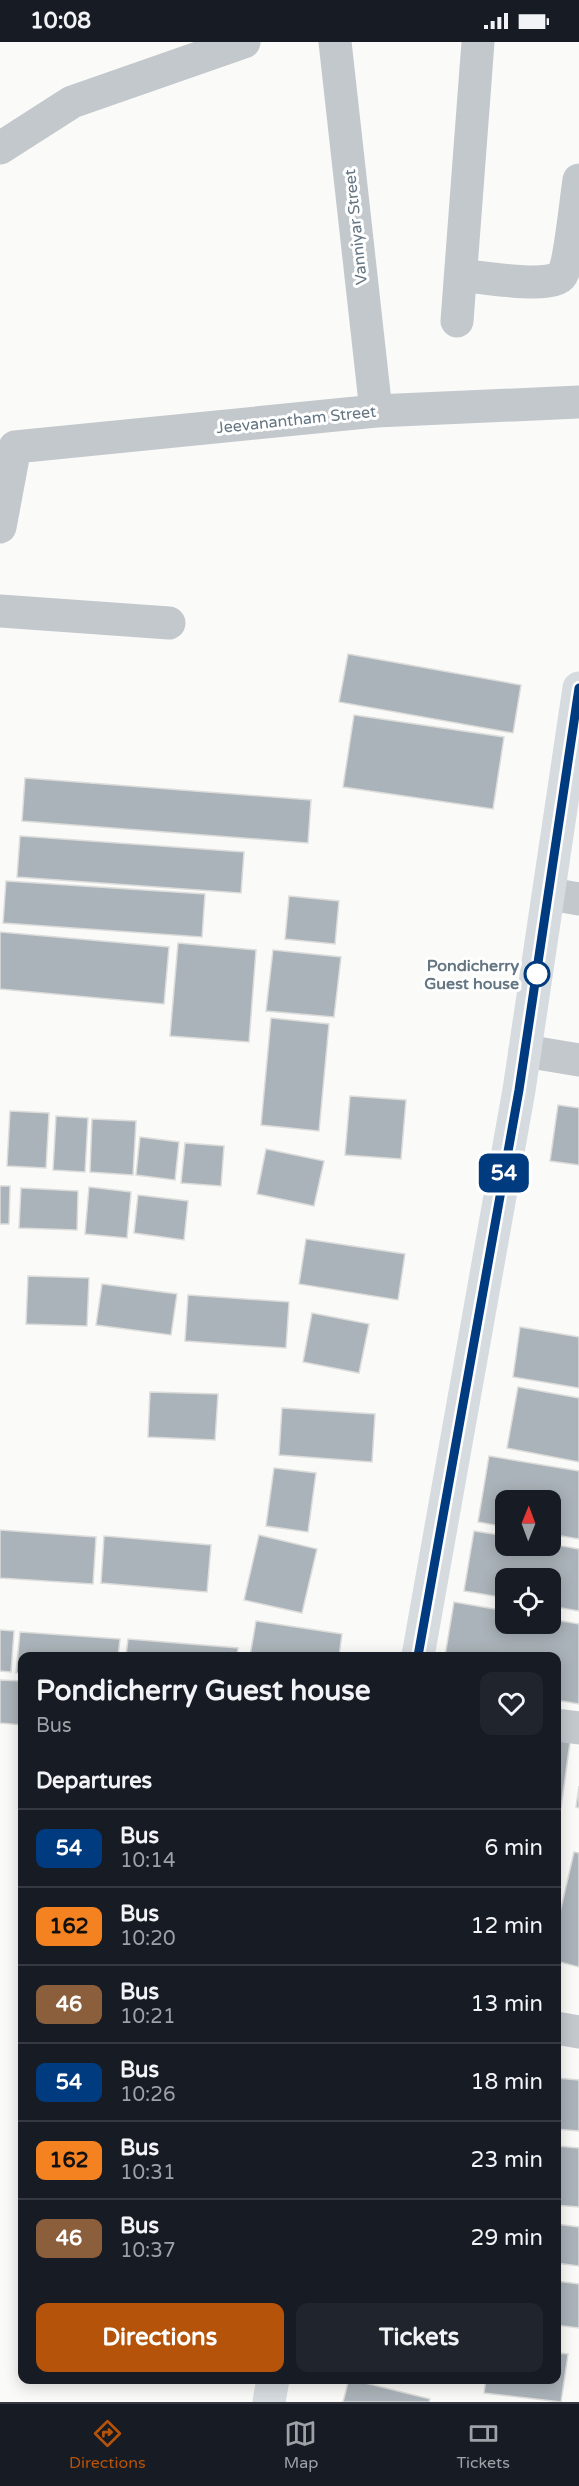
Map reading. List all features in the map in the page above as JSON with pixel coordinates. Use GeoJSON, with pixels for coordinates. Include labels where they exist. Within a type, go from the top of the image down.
{"type":"FeatureCollection","features":[{"type":"Feature","properties":{"kind":"main road"},"geometry":{"type":"LineString","coordinates":[[419,1652],[525,1051],[564,897],[579,688]]}},
{"type":"Feature","properties":{"kind":"main road"},"geometry":{"type":"LineString","coordinates":[[269,2402],[272,2384]]}},
{"type":"Feature","properties":{"kind":"street"},"geometry":{"type":"LineString","coordinates":[[0,148],[72,102],[244,42]]}},
{"type":"Feature","properties":{"kind":"street","name":"Vanniyar Street"},"geometry":{"type":"LineString","coordinates":[[334,42],[376,411]]}},
{"type":"Feature","properties":{"kind":"street"},"geometry":{"type":"LineString","coordinates":[[457,321],[478,42]]}},
{"type":"Feature","properties":{"kind":"street"},"geometry":{"type":"LineString","coordinates":[[461,275],[540,282],[556,280],[563,274],[567,259],[579,180]]}},
{"type":"Feature","properties":{"kind":"street","name":"Jeevanantham Street"},"geometry":{"type":"LineString","coordinates":[[7,442],[376,411],[579,402]]}},
{"type":"Feature","properties":{"kind":"street"},"geometry":{"type":"LineString","coordinates":[[0,527],[7,442]]}},
{"type":"Feature","properties":{"kind":"street"},"geometry":{"type":"LineString","coordinates":[[0,611],[169,623]]}},
{"type":"Feature","properties":{"kind":"street"},"geometry":{"type":"LineString","coordinates":[[525,1051],[579,1060]]}},
{"type":"Feature","properties":{"kind":"street"},"geometry":{"type":"LineString","coordinates":[[561,1726],[579,1728]]}},
{"type":"Feature","properties":{"kind":"street"},"geometry":{"type":"LineString","coordinates":[[561,2029],[579,2032]]}},
{"type":"Feature","properties":{"kind":"building"},"geometry":{"type":"Polygon","coordinates":[[[348,654],[521,685],[513,733],[339,702],[348,654]]]}},
{"type":"Feature","properties":{"kind":"building"},"geometry":{"type":"Polygon","coordinates":[[[354,715],[504,737],[493,809],[343,787],[354,715]]]}},
{"type":"Feature","properties":{"kind":"building"},"geometry":{"type":"Polygon","coordinates":[[[25,778],[311,800],[308,843],[22,821],[25,778]]]}},
{"type":"Feature","properties":{"kind":"building"},"geometry":{"type":"Polygon","coordinates":[[[20,836],[244,852],[241,893],[17,877],[20,836]]]}},
{"type":"Feature","properties":{"kind":"building"},"geometry":{"type":"Polygon","coordinates":[[[6,881],[205,894],[202,937],[3,923],[6,881]]]}},
{"type":"Feature","properties":{"kind":"building"},"geometry":{"type":"Polygon","coordinates":[[[289,896],[339,901],[335,944],[285,939],[289,896]]]}},
{"type":"Feature","properties":{"kind":"building"},"geometry":{"type":"Polygon","coordinates":[[[0,932],[169,947],[164,1004],[0,989],[0,932]]]}},
{"type":"Feature","properties":{"kind":"building"},"geometry":{"type":"Polygon","coordinates":[[[178,943],[256,950],[249,1042],[170,1036],[178,943]]]}},
{"type":"Feature","properties":{"kind":"building"},"geometry":{"type":"Polygon","coordinates":[[[273,950],[341,957],[334,1017],[266,1011],[273,950]]]}},
{"type":"Feature","properties":{"kind":"building"},"geometry":{"type":"Polygon","coordinates":[[[271,1018],[329,1024],[319,1131],[261,1125],[271,1018]]]}},
{"type":"Feature","properties":{"kind":"building"},"geometry":{"type":"Polygon","coordinates":[[[350,1096],[406,1100],[401,1159],[345,1155],[350,1096]]]}},
{"type":"Feature","properties":{"kind":"building"},"geometry":{"type":"Polygon","coordinates":[[[558,1105],[579,1108],[579,1165],[550,1161],[558,1105]]]}},
{"type":"Feature","properties":{"kind":"building"},"geometry":{"type":"Polygon","coordinates":[[[10,1111],[49,1113],[46,1168],[7,1166],[10,1111]]]}},
{"type":"Feature","properties":{"kind":"building"},"geometry":{"type":"Polygon","coordinates":[[[56,1116],[88,1118],[85,1172],[53,1170],[56,1116]]]}},
{"type":"Feature","properties":{"kind":"building"},"geometry":{"type":"Polygon","coordinates":[[[92,1119],[136,1121],[133,1175],[90,1172],[92,1119]]]}},
{"type":"Feature","properties":{"kind":"building"},"geometry":{"type":"Polygon","coordinates":[[[140,1137],[179,1142],[175,1180],[136,1175],[140,1137]]]}},
{"type":"Feature","properties":{"kind":"building"},"geometry":{"type":"Polygon","coordinates":[[[185,1143],[224,1146],[221,1186],[181,1183],[185,1143]]]}},
{"type":"Feature","properties":{"kind":"building"},"geometry":{"type":"Polygon","coordinates":[[[266,1149],[324,1161],[314,1206],[257,1194],[266,1149]]]}},
{"type":"Feature","properties":{"kind":"building"},"geometry":{"type":"Polygon","coordinates":[[[0,1186],[10,1186],[9,1224],[0,1224],[0,1186]]]}},
{"type":"Feature","properties":{"kind":"building"},"geometry":{"type":"Polygon","coordinates":[[[89,1187],[131,1192],[127,1238],[85,1234],[89,1187]]]}},
{"type":"Feature","properties":{"kind":"building"},"geometry":{"type":"Polygon","coordinates":[[[21,1188],[78,1191],[77,1230],[19,1228],[21,1188]]]}},
{"type":"Feature","properties":{"kind":"building"},"geometry":{"type":"Polygon","coordinates":[[[138,1195],[188,1201],[184,1240],[134,1233],[138,1195]]]}},
{"type":"Feature","properties":{"kind":"building"},"geometry":{"type":"Polygon","coordinates":[[[306,1239],[405,1254],[398,1300],[299,1284],[306,1239]]]}},
{"type":"Feature","properties":{"kind":"building"},"geometry":{"type":"Polygon","coordinates":[[[28,1276],[89,1278],[87,1326],[26,1324],[28,1276]]]}},
{"type":"Feature","properties":{"kind":"building"},"geometry":{"type":"Polygon","coordinates":[[[102,1284],[177,1294],[171,1335],[96,1325],[102,1284]]]}},
{"type":"Feature","properties":{"kind":"building"},"geometry":{"type":"Polygon","coordinates":[[[188,1295],[289,1302],[286,1348],[185,1341],[188,1295]]]}},
{"type":"Feature","properties":{"kind":"building"},"geometry":{"type":"Polygon","coordinates":[[[312,1313],[369,1324],[359,1373],[303,1362],[312,1313]]]}},
{"type":"Feature","properties":{"kind":"building"},"geometry":{"type":"Polygon","coordinates":[[[520,1327],[579,1337],[579,1388],[513,1377],[520,1327]]]}},
{"type":"Feature","properties":{"kind":"building"},"geometry":{"type":"Polygon","coordinates":[[[518,1387],[579,1398],[579,1462],[507,1448],[518,1387]]]}},
{"type":"Feature","properties":{"kind":"building"},"geometry":{"type":"Polygon","coordinates":[[[150,1392],[218,1394],[215,1440],[148,1437],[150,1392]]]}},
{"type":"Feature","properties":{"kind":"building"},"geometry":{"type":"Polygon","coordinates":[[[282,1408],[375,1414],[372,1462],[279,1455],[282,1408]]]}},
{"type":"Feature","properties":{"kind":"building"},"geometry":{"type":"Polygon","coordinates":[[[489,1456],[579,1471],[579,1539],[561,1536],[561,1490],[495,1490],[495,1525],[478,1522],[489,1456]]]}},
{"type":"Feature","properties":{"kind":"building"},"geometry":{"type":"Polygon","coordinates":[[[274,1468],[316,1473],[308,1532],[266,1526],[274,1468]]]}},
{"type":"Feature","properties":{"kind":"building"},"geometry":{"type":"Polygon","coordinates":[[[0,1530],[96,1537],[93,1584],[0,1578],[0,1530]]]}},
{"type":"Feature","properties":{"kind":"building"},"geometry":{"type":"Polygon","coordinates":[[[474,1531],[495,1534],[495,1556],[561,1556],[561,1546],[579,1549],[579,1611],[561,1608],[561,1568],[495,1568],[495,1596],[464,1591],[474,1531]]]}},
{"type":"Feature","properties":{"kind":"building"},"geometry":{"type":"Polygon","coordinates":[[[259,1535],[317,1549],[302,1613],[244,1600],[259,1535]]]}},
{"type":"Feature","properties":{"kind":"building"},"geometry":{"type":"Polygon","coordinates":[[[104,1536],[211,1545],[207,1592],[101,1583],[104,1536]]]}},
{"type":"Feature","properties":{"kind":"building"},"geometry":{"type":"Polygon","coordinates":[[[454,1602],[495,1609],[495,1634],[561,1634],[561,1621],[579,1624],[579,1704],[561,1701],[561,1652],[446,1652],[454,1602]]]}},
{"type":"Feature","properties":{"kind":"building"},"geometry":{"type":"Polygon","coordinates":[[[256,1621],[342,1634],[340,1652],[251,1652],[256,1621]]]}},
{"type":"Feature","properties":{"kind":"building"},"geometry":{"type":"Polygon","coordinates":[[[0,1630],[14,1631],[11,1672],[0,1671],[0,1630]]]}},
{"type":"Feature","properties":{"kind":"building"},"geometry":{"type":"Polygon","coordinates":[[[20,1632],[120,1639],[118,1652],[18,1652],[20,1632]]]}},
{"type":"Feature","properties":{"kind":"building"},"geometry":{"type":"Polygon","coordinates":[[[128,1639],[238,1648],[238,1652],[126,1652],[128,1639]]]}},
{"type":"Feature","properties":{"kind":"building"},"geometry":{"type":"Polygon","coordinates":[[[0,1680],[18,1681],[18,1725],[0,1723],[0,1680]]]}},
{"type":"Feature","properties":{"kind":"building"},"geometry":{"type":"Polygon","coordinates":[[[561,1741],[570,1742],[561,1808],[561,1741]]]}},
{"type":"Feature","properties":{"kind":"building"},"geometry":{"type":"Polygon","coordinates":[[[579,1786],[579,1808],[576,1807],[579,1786]]]}},
{"type":"Feature","properties":{"kind":"building"},"geometry":{"type":"Polygon","coordinates":[[[574,1852],[579,1853],[579,1967],[561,1962],[561,1908],[574,1852]]]}},
{"type":"Feature","properties":{"kind":"building"},"geometry":{"type":"Polygon","coordinates":[[[561,2078],[579,2080],[579,2131],[561,2129],[561,2078]]]}},
{"type":"Feature","properties":{"kind":"building"},"geometry":{"type":"Polygon","coordinates":[[[561,2146],[579,2148],[579,2207],[561,2205],[561,2146]]]}},
{"type":"Feature","properties":{"kind":"building"},"geometry":{"type":"Polygon","coordinates":[[[561,2225],[579,2227],[579,2266],[561,2264],[561,2225]]]}},
{"type":"Feature","properties":{"kind":"building"},"geometry":{"type":"Polygon","coordinates":[[[561,2282],[579,2284],[579,2328],[561,2326],[561,2282]]]}},
{"type":"Feature","properties":{"kind":"building"},"geometry":{"type":"Polygon","coordinates":[[[561,2353],[568,2354],[561,2402],[484,2393],[485,2384],[561,2384],[561,2353]]]}},
{"type":"Feature","properties":{"kind":"building"},"geometry":{"type":"Polygon","coordinates":[[[348,2384],[369,2384],[430,2399],[429,2402],[343,2402],[348,2384]]]}},
{"type":"Feature","properties":{"kind":"bus line","name":"54"},"geometry":{"type":"LineString","coordinates":[[419,1652],[519,1090],[579,688]]}},
{"type":"Feature","properties":{"kind":"place","name":"Pondicherry Guest house"},"geometry":{"type":"Point","coordinates":[537,974]}}]}
